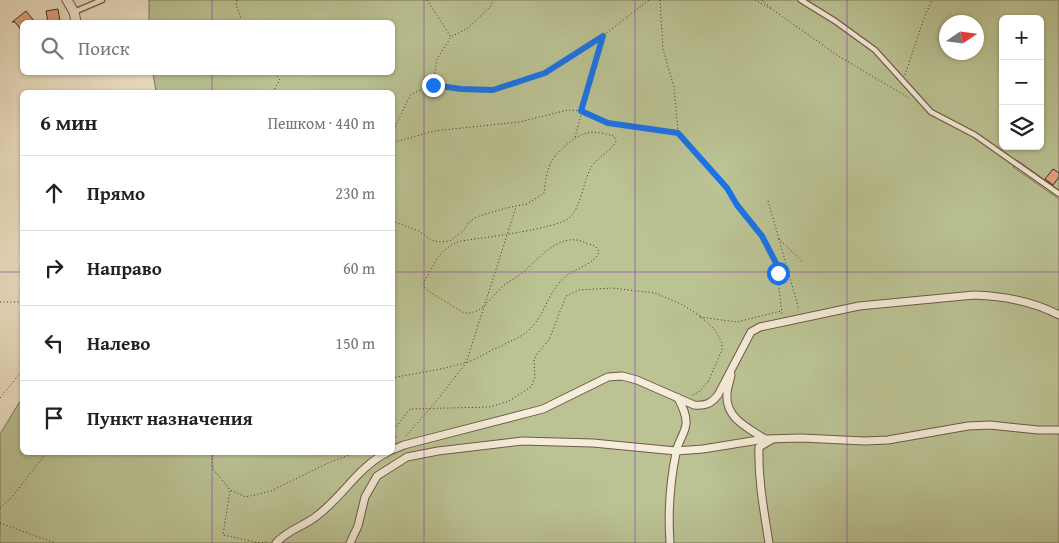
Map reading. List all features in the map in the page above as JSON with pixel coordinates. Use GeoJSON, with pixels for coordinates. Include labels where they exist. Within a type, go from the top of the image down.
{"type":"FeatureCollection","features":[{"type":"Feature","properties":{"kind":"street"},"geometry":{"type":"LineString","coordinates":[[67,0],[74,12],[76,20]]}},
{"type":"Feature","properties":{"kind":"street"},"geometry":{"type":"LineString","coordinates":[[395,449],[543,409],[608,377],[622,376],[637,380],[694,405],[702,406],[712,402],[751,332],[760,327],[859,306],[974,295],[1003,296],[1024,301],[1059,315]]}},
{"type":"Feature","properties":{"kind":"street"},"geometry":{"type":"LineString","coordinates":[[733,367],[727,394],[731,411],[737,420],[768,439]]}},
{"type":"Feature","properties":{"kind":"street"},"geometry":{"type":"LineString","coordinates":[[670,543],[669,527],[676,451],[686,424],[684,409],[677,398]]}},
{"type":"Feature","properties":{"kind":"street"},"geometry":{"type":"LineString","coordinates":[[350,543],[358,526],[364,496],[377,476],[407,458],[438,451],[522,441],[593,443],[676,451],[703,449],[768,439],[888,440],[968,426],[990,425],[1038,430],[1059,430]]}},
{"type":"Feature","properties":{"kind":"street"},"geometry":{"type":"LineString","coordinates":[[768,439],[759,447],[760,485],[768,543]]}},
{"type":"Feature","properties":{"kind":"street"},"geometry":{"type":"LineString","coordinates":[[276,543],[281,537],[318,515],[375,458],[382,455]]}},
{"type":"Feature","properties":{"kind":"lane"},"geometry":{"type":"LineString","coordinates":[[74,12],[102,0]]}},
{"type":"Feature","properties":{"kind":"lane"},"geometry":{"type":"LineString","coordinates":[[801,0],[835,20],[875,50],[931,112],[975,135],[1059,194]]}},
{"type":"Feature","properties":{"kind":"path"},"geometry":{"type":"LineString","coordinates":[[237,0],[236,4],[241,20]]}},
{"type":"Feature","properties":{"kind":"path"},"geometry":{"type":"LineString","coordinates":[[427,0],[451,37]]}},
{"type":"Feature","properties":{"kind":"path"},"geometry":{"type":"LineString","coordinates":[[433,85],[437,59],[451,37],[468,28],[491,6],[493,0]]}},
{"type":"Feature","properties":{"kind":"path"},"geometry":{"type":"LineString","coordinates":[[395,126],[412,94],[433,85],[461,89],[493,90],[545,73],[603,36],[650,0]]}},
{"type":"Feature","properties":{"kind":"path"},"geometry":{"type":"LineString","coordinates":[[660,0],[663,49],[674,86],[678,133],[727,188],[737,205],[762,236],[776,263],[781,311],[786,322]]}},
{"type":"Feature","properties":{"kind":"path"},"geometry":{"type":"LineString","coordinates":[[755,0],[773,10],[840,57],[916,102]]}},
{"type":"Feature","properties":{"kind":"path"},"geometry":{"type":"LineString","coordinates":[[762,0],[773,10]]}},
{"type":"Feature","properties":{"kind":"path"},"geometry":{"type":"LineString","coordinates":[[903,82],[932,0]]}},
{"type":"Feature","properties":{"kind":"path"},"geometry":{"type":"LineString","coordinates":[[576,137],[581,111],[603,36]]}},
{"type":"Feature","properties":{"kind":"path"},"geometry":{"type":"LineString","coordinates":[[275,90],[280,80],[276,75]]}},
{"type":"Feature","properties":{"kind":"path"},"geometry":{"type":"LineString","coordinates":[[395,142],[434,131],[519,122],[568,110],[581,111],[608,123],[678,133]]}},
{"type":"Feature","properties":{"kind":"path"},"geometry":{"type":"LineString","coordinates":[[395,222],[419,231],[431,240],[450,242],[476,217],[527,204],[544,193],[546,177],[552,160],[576,137],[588,132],[605,133],[614,136],[616,142],[593,166],[576,208],[569,219],[549,226],[461,241],[450,245],[443,250],[424,282],[424,287],[464,313],[470,314],[483,307],[504,286],[523,273],[550,248],[567,241],[579,240],[594,245],[598,249],[599,252],[595,260],[566,275],[558,283],[538,320],[530,329],[513,341],[466,363],[395,377]]}},
{"type":"Feature","properties":{"kind":"path"},"geometry":{"type":"LineString","coordinates":[[768,201],[801,318]]}},
{"type":"Feature","properties":{"kind":"path"},"geometry":{"type":"LineString","coordinates":[[405,437],[410,434],[466,363],[516,206]]}},
{"type":"Feature","properties":{"kind":"path"},"geometry":{"type":"LineString","coordinates":[[779,239],[803,262]]}},
{"type":"Feature","properties":{"kind":"path"},"geometry":{"type":"LineString","coordinates":[[395,428],[410,409],[490,407],[509,401],[531,387],[535,377],[534,360],[549,340],[566,296],[578,290],[612,288],[655,293],[681,304],[700,316],[715,330],[722,343],[722,350],[708,382],[699,392],[689,396]]}},
{"type":"Feature","properties":{"kind":"path"},"geometry":{"type":"LineString","coordinates":[[0,302],[20,302]]}},
{"type":"Feature","properties":{"kind":"path"},"geometry":{"type":"LineString","coordinates":[[700,316],[714,320],[738,322],[781,311]]}},
{"type":"Feature","properties":{"kind":"path"},"geometry":{"type":"LineString","coordinates":[[0,398],[20,373]]}},
{"type":"Feature","properties":{"kind":"path"},"geometry":{"type":"LineString","coordinates":[[0,508],[12,497],[45,455]]}},
{"type":"Feature","properties":{"kind":"path"},"geometry":{"type":"LineString","coordinates":[[213,455],[213,469],[230,490],[246,496],[271,492],[328,463],[349,455]]}},
{"type":"Feature","properties":{"kind":"path"},"geometry":{"type":"LineString","coordinates":[[230,490],[223,535],[260,543]]}},
{"type":"Feature","properties":{"kind":"path"},"geometry":{"type":"LineString","coordinates":[[0,522],[55,543]]}},
{"type":"Feature","properties":{"kind":"green space"},"geometry":{"type":"Polygon","coordinates":[[[149,0],[1059,0],[1059,190],[1017,160],[1013,167],[1059,199],[1059,543],[0,543],[0,434],[20,401],[20,455],[395,455],[395,90],[156,90],[153,75],[395,75],[395,20],[149,20],[149,0]]]}},
{"type":"Feature","properties":{"kind":"building"},"geometry":{"type":"Polygon","coordinates":[[[58,9],[60,20],[48,20],[46,11],[58,9]]]}},
{"type":"Feature","properties":{"kind":"building"},"geometry":{"type":"Polygon","coordinates":[[[26,11],[33,20],[20,20],[20,28],[15,22],[12,22],[26,11]]]}},
{"type":"Feature","properties":{"kind":"building"},"geometry":{"type":"Polygon","coordinates":[[[1053,169],[1059,173],[1059,177],[1053,185],[1045,179],[1053,169]]]}},
{"type":"Feature","properties":{"kind":"route"},"geometry":{"type":"LineString","coordinates":[[433,85],[461,89],[493,90],[545,73],[603,36],[581,111],[608,123],[678,133],[727,188],[737,205],[762,236],[776,263],[778,273]]}}]}
